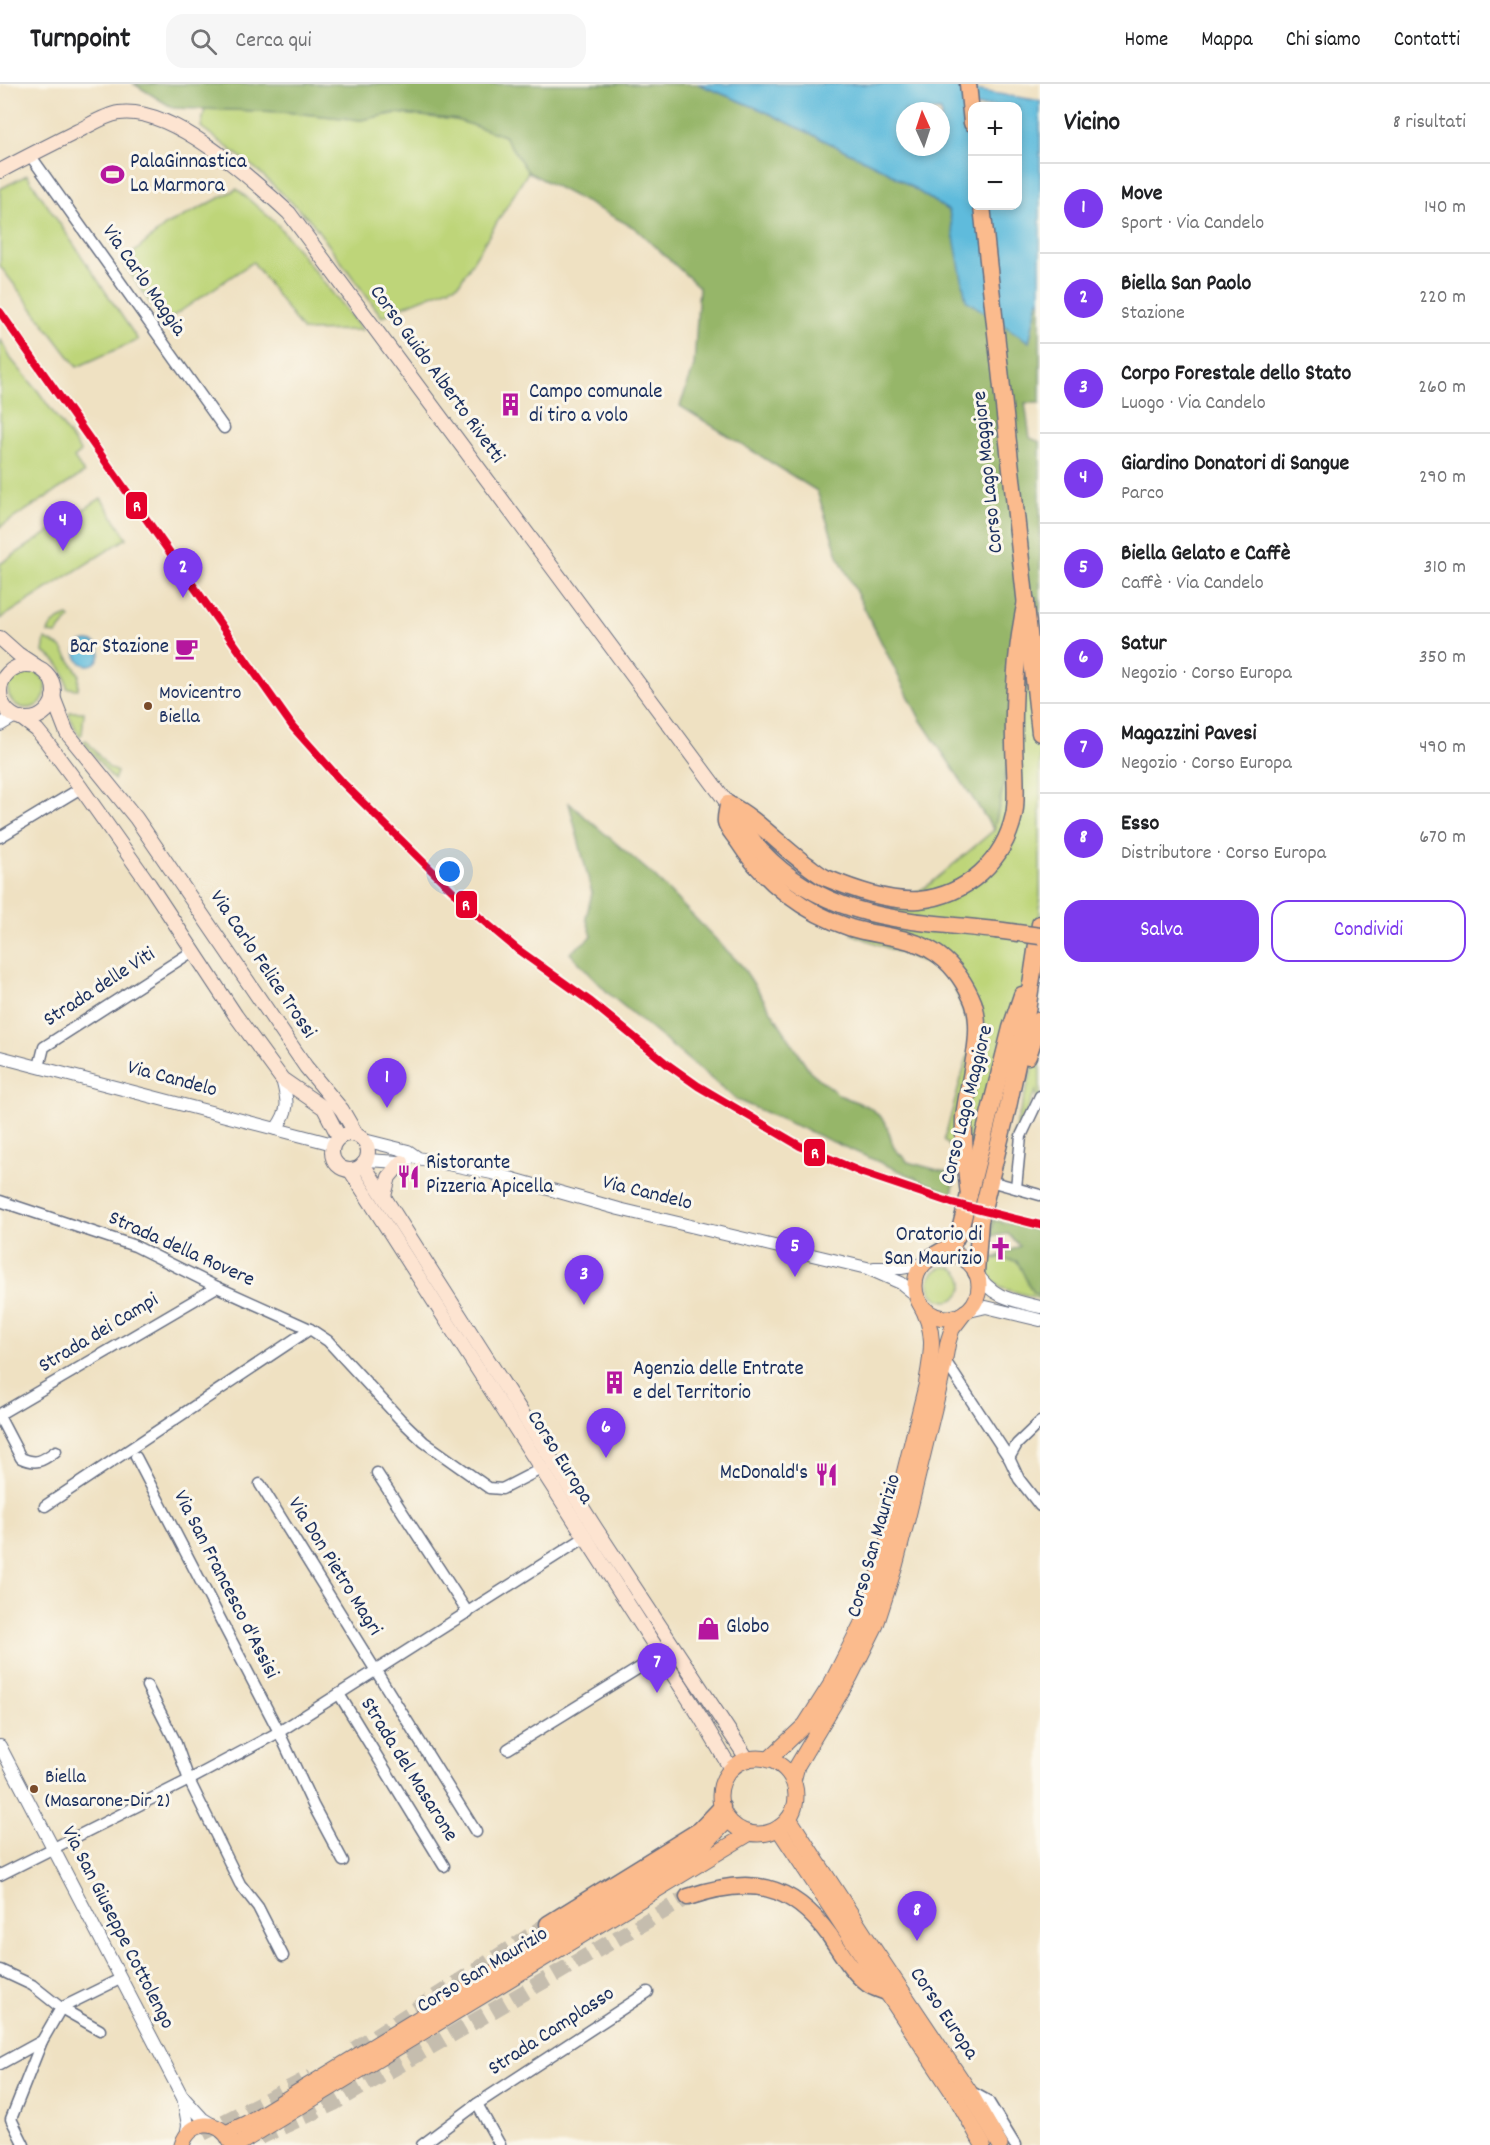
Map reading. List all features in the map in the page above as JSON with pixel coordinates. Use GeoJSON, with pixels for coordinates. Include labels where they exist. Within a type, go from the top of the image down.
{"type":"FeatureCollection","features":[{"type":"Feature","properties":{"kind":"highway"},"geometry":{"type":"LineString","coordinates":[[968,84],[970,102]]}},
{"type":"Feature","properties":{"kind":"highway","name":"Corso Lago Maggiore"},"geometry":{"type":"LineString","coordinates":[[982,210],[1040,733]]}},
{"type":"Feature","properties":{"kind":"highway"},"geometry":{"type":"LineString","coordinates":[[728,804],[746,813],[760,828],[823,877],[863,891],[918,900],[941,895],[963,886],[998,856],[1007,839],[1015,812],[1013,692],[1025,595]]}},
{"type":"Feature","properties":{"kind":"highway"},"geometry":{"type":"LineString","coordinates":[[1025,595],[1040,622]]}},
{"type":"Feature","properties":{"kind":"highway"},"geometry":{"type":"LineString","coordinates":[[728,804],[759,850],[784,872],[833,902],[874,915],[996,930],[1038,944]]}},
{"type":"Feature","properties":{"kind":"highway"},"geometry":{"type":"LineString","coordinates":[[728,804],[726,822],[743,850],[767,878],[795,900],[821,917],[933,951],[950,965],[961,980],[972,998],[976,1014],[976,1034],[964,1120],[969,1195]]}},
{"type":"Feature","properties":{"kind":"highway","name":"Corso Lago Maggiore"},"geometry":{"type":"LineString","coordinates":[[976,1272],[980,1221],[1024,1031],[1040,924]]}},
{"type":"Feature","properties":{"kind":"highway","name":"Corso Lago Maggiore"},"geometry":{"type":"LineString","coordinates":[[927,1261],[952,1245],[960,1230],[1011,1028],[1038,944]]}},
{"type":"Feature","properties":{"kind":"highway"},"geometry":{"type":"LineString","coordinates":[[1008,1107],[1040,1020]]}},
{"type":"Feature","properties":{"kind":"highway"},"geometry":{"type":"LineString","coordinates":[[548,1924],[725,1813]]}},
{"type":"Feature","properties":{"kind":"highway"},"geometry":{"type":"LineString","coordinates":[[688,1897],[713,1888],[741,1884],[774,1889],[803,1905],[868,1984],[889,1993]]}},
{"type":"Feature","properties":{"kind":"main road","name":"Corso Guido Alberto Rivetti"},"geometry":{"type":"LineString","coordinates":[[0,171],[118,113],[138,113],[171,125],[214,150],[242,171],[289,213],[728,804]]}},
{"type":"Feature","properties":{"kind":"main road"},"geometry":{"type":"LineString","coordinates":[[0,638],[18,654],[41,669],[52,681],[51,704],[41,714],[28,718],[18,717]]}},
{"type":"Feature","properties":{"kind":"main road"},"geometry":{"type":"LineString","coordinates":[[41,669],[33,665],[17,667],[10,671],[0,687],[5,706],[37,730],[81,788],[282,1079],[324,1108],[336,1140],[331,1155],[336,1164],[345,1170],[360,1165],[368,1150],[360,1137]]}},
{"type":"Feature","properties":{"kind":"main road","name":"Via Carlo Felice Trossi"},"geometry":{"type":"LineString","coordinates":[[53,697],[67,732],[136,818],[306,1066],[342,1110],[360,1137]]}},
{"type":"Feature","properties":{"kind":"main road","name":"Via Candelo"},"geometry":{"type":"LineString","coordinates":[[336,1140],[347,1133],[360,1137]]}},
{"type":"Feature","properties":{"kind":"main road"},"geometry":{"type":"LineString","coordinates":[[384,1196],[390,1177],[402,1162]]}},
{"type":"Feature","properties":{"kind":"main road","name":"Corso Europa"},"geometry":{"type":"LineString","coordinates":[[360,1165],[384,1196],[596,1529],[747,1760]]}},
{"type":"Feature","properties":{"kind":"main road","name":"Corso Europa"},"geometry":{"type":"LineString","coordinates":[[360,1165],[540,1469],[731,1769]]}},
{"type":"Feature","properties":{"kind":"main road"},"geometry":{"type":"LineString","coordinates":[[952,1254],[966,1260],[976,1272],[978,1294],[965,1312],[949,1318],[940,1317],[932,1314],[917,1298],[915,1278],[927,1261],[937,1255],[952,1254]]}},
{"type":"Feature","properties":{"kind":"main road","name":"Corso San Maurizio"},"geometry":{"type":"LineString","coordinates":[[768,1760],[805,1725],[831,1684],[864,1618],[877,1582],[930,1364],[932,1331],[928,1317],[917,1298]]}},
{"type":"Feature","properties":{"kind":"main road","name":"Corso San Maurizio"},"geometry":{"type":"LineString","coordinates":[[793,1781],[797,1766],[850,1677],[876,1626],[907,1520],[952,1329],[965,1312]]}},
{"type":"Feature","properties":{"kind":"main road"},"geometry":{"type":"LineString","coordinates":[[747,1760],[768,1760],[787,1771],[793,1781],[796,1793],[795,1806],[784,1823],[769,1832],[750,1833],[738,1828],[725,1813],[721,1786],[731,1769],[747,1760]]}},
{"type":"Feature","properties":{"kind":"main road","name":"Corso San Maurizio"},"geometry":{"type":"LineString","coordinates":[[184,2140],[198,2126],[223,2135],[247,2123],[706,1843],[725,1813]]}},
{"type":"Feature","properties":{"kind":"main road","name":"Corso Europa"},"geometry":{"type":"LineString","coordinates":[[784,1823],[957,2098],[983,2145]]}},
{"type":"Feature","properties":{"kind":"main road","name":"Corso Europa"},"geometry":{"type":"LineString","coordinates":[[784,1823],[866,1937],[969,2091],[1000,2145]]}},
{"type":"Feature","properties":{"kind":"main road","name":"Corso San Maurizio"},"geometry":{"type":"LineString","coordinates":[[237,2145],[750,1833]]}},
{"type":"Feature","properties":{"kind":"street","name":"Via Carlo Maggia"},"geometry":{"type":"LineString","coordinates":[[30,155],[224,428]]}},
{"type":"Feature","properties":{"kind":"street"},"geometry":{"type":"LineString","coordinates":[[0,725],[18,717]]}},
{"type":"Feature","properties":{"kind":"street"},"geometry":{"type":"LineString","coordinates":[[0,837],[81,788]]}},
{"type":"Feature","properties":{"kind":"street","name":"Strada delle Viti"},"geometry":{"type":"LineString","coordinates":[[39,1067],[44,1047],[193,951]]}},
{"type":"Feature","properties":{"kind":"street","name":"Via Candelo"},"geometry":{"type":"LineString","coordinates":[[0,1057],[276,1129],[336,1140]]}},
{"type":"Feature","properties":{"kind":"street"},"geometry":{"type":"LineString","coordinates":[[276,1129],[287,1113],[287,1100],[282,1079]]}},
{"type":"Feature","properties":{"kind":"street"},"geometry":{"type":"LineString","coordinates":[[1016,1188],[1021,1136],[1040,1096]]}},
{"type":"Feature","properties":{"kind":"street","name":"Via Candelo"},"geometry":{"type":"LineString","coordinates":[[360,1137],[408,1152],[418,1158],[492,1173],[620,1209],[867,1268],[901,1283],[917,1298]]}},
{"type":"Feature","properties":{"kind":"street","name":"Via Candelo"},"geometry":{"type":"LineString","coordinates":[[360,1165],[402,1162],[418,1158]]}},
{"type":"Feature","properties":{"kind":"street"},"geometry":{"type":"LineString","coordinates":[[990,1181],[1040,1194]]}},
{"type":"Feature","properties":{"kind":"street","name":"Strada della Rovere"},"geometry":{"type":"LineString","coordinates":[[0,1201],[135,1246],[309,1329],[328,1341],[424,1442],[489,1488],[502,1489],[540,1469]]}},
{"type":"Feature","properties":{"kind":"street","name":"Via Candelo"},"geometry":{"type":"LineString","coordinates":[[867,1268],[901,1268],[927,1261]]}},
{"type":"Feature","properties":{"kind":"street"},"geometry":{"type":"LineString","coordinates":[[976,1272],[982,1282],[996,1294],[1040,1307]]}},
{"type":"Feature","properties":{"kind":"street","name":"Strada dei Campi"},"geometry":{"type":"LineString","coordinates":[[56,1451],[42,1460],[31,1463],[21,1458],[0,1416],[217,1287]]}},
{"type":"Feature","properties":{"kind":"street"},"geometry":{"type":"LineString","coordinates":[[965,1312],[986,1307],[1040,1320]]}},
{"type":"Feature","properties":{"kind":"street"},"geometry":{"type":"LineString","coordinates":[[45,1506],[309,1329]]}},
{"type":"Feature","properties":{"kind":"street"},"geometry":{"type":"LineString","coordinates":[[944,1359],[1009,1458],[1019,1479],[1040,1506]]}},
{"type":"Feature","properties":{"kind":"street"},"geometry":{"type":"LineString","coordinates":[[1009,1458],[1017,1444],[1040,1422]]}},
{"type":"Feature","properties":{"kind":"street","name":"Via San Francesco d'Assisi"},"geometry":{"type":"LineString","coordinates":[[136,1457],[279,1732]]}},
{"type":"Feature","properties":{"kind":"street"},"geometry":{"type":"LineString","coordinates":[[377,1473],[468,1612]]}},
{"type":"Feature","properties":{"kind":"street","name":"Via Don Pietro Magri"},"geometry":{"type":"LineString","coordinates":[[260,1484],[376,1671]]}},
{"type":"Feature","properties":{"kind":"street","name":"Strada del Masarone"},"geometry":{"type":"LineString","coordinates":[[0,1875],[279,1732],[584,1538]]}},
{"type":"Feature","properties":{"kind":"street"},"geometry":{"type":"LineString","coordinates":[[508,1749],[660,1655]]}},
{"type":"Feature","properties":{"kind":"street","name":"Strada del Masarone"},"geometry":{"type":"LineString","coordinates":[[376,1671],[477,1832]]}},
{"type":"Feature","properties":{"kind":"street"},"geometry":{"type":"LineString","coordinates":[[147,1686],[175,1741],[189,1780],[240,1884],[258,1907],[283,1956]]}},
{"type":"Feature","properties":{"kind":"street","name":"Strada del Masarone"},"geometry":{"type":"LineString","coordinates":[[339,1694],[444,1866]]}},
{"type":"Feature","properties":{"kind":"street"},"geometry":{"type":"LineString","coordinates":[[279,1732],[313,1805],[343,1861]]}},
{"type":"Feature","properties":{"kind":"street","name":"Via San Giuseppe Cottolengo"},"geometry":{"type":"LineString","coordinates":[[0,1746],[183,2096],[203,2119],[223,2135]]}},
{"type":"Feature","properties":{"kind":"street"},"geometry":{"type":"LineString","coordinates":[[0,1970],[32,1985],[61,2008],[100,2030]]}},
{"type":"Feature","properties":{"kind":"street"},"geometry":{"type":"LineString","coordinates":[[24,2145],[10,2120],[42,2041],[61,2008],[120,1979]]}},
{"type":"Feature","properties":{"kind":"street","name":"Strada Camplasso"},"geometry":{"type":"LineString","coordinates":[[422,2145],[477,2104],[648,1992]]}},
{"type":"Feature","properties":{"kind":"street"},"geometry":{"type":"LineString","coordinates":[[0,2064],[42,2041]]}},
{"type":"Feature","properties":{"kind":"street"},"geometry":{"type":"LineString","coordinates":[[969,2091],[988,2101],[1015,2145]]}},
{"type":"Feature","properties":{"kind":"street","name":"Via San Giuseppe Cottolengo"},"geometry":{"type":"LineString","coordinates":[[183,2096],[188,2125],[184,2140]]}},
{"type":"Feature","properties":{"kind":"street","name":"Strada Camplasso"},"geometry":{"type":"LineString","coordinates":[[477,2104],[500,2145]]}},
{"type":"Feature","properties":{"kind":"green space"},"geometry":{"type":"Polygon","coordinates":[[[134,84],[698,84],[764,111],[885,170],[949,211],[967,300],[1029,342],[1038,300],[1040,301],[1040,403],[1025,403],[1030,438],[1040,442],[1040,608],[994,830],[920,719],[839,558],[817,491],[680,406],[694,366],[699,287],[635,228],[528,172],[504,136],[457,120],[395,113],[361,120],[285,112],[173,108],[134,84]]]}},
{"type":"Feature","properties":{"kind":"green space"},"geometry":{"type":"Polygon","coordinates":[[[205,109],[285,112],[361,120],[398,113],[457,120],[504,136],[528,172],[459,284],[382,317],[311,221],[256,169],[201,127],[205,109]]]}},
{"type":"Feature","properties":{"kind":"green space"},"geometry":{"type":"Polygon","coordinates":[[[27,175],[138,340],[77,367],[0,266],[0,189],[27,175]]]}},
{"type":"Feature","properties":{"kind":"green space"},"geometry":{"type":"Polygon","coordinates":[[[237,189],[277,224],[362,330],[303,331],[253,262],[163,323],[123,262],[165,226],[237,189]]]}},
{"type":"Feature","properties":{"kind":"green space"},"geometry":{"type":"Polygon","coordinates":[[[0,338],[11,359],[38,391],[81,452],[74,458],[84,473],[0,527],[0,338]]]}},
{"type":"Feature","properties":{"kind":"green space"},"geometry":{"type":"Polygon","coordinates":[[[101,498],[127,538],[0,619],[0,564],[101,498]]]}},
{"type":"Feature","properties":{"kind":"green space"},"geometry":{"type":"Polygon","coordinates":[[[68,616],[70,618],[56,634],[48,633],[53,624],[68,616]]]}},
{"type":"Feature","properties":{"kind":"green space"},"geometry":{"type":"Polygon","coordinates":[[[45,639],[61,647],[79,674],[78,689],[67,688],[65,676],[60,667],[43,652],[45,639]]]}},
{"type":"Feature","properties":{"kind":"green space"},"geometry":{"type":"Polygon","coordinates":[[[1032,656],[1040,747],[1040,921],[973,1178],[966,1165],[944,1140],[973,1036],[953,984],[934,966],[852,934],[930,884],[994,830],[1032,656]]]}},
{"type":"Feature","properties":{"kind":"green space"},"geometry":{"type":"Polygon","coordinates":[[[27,670],[40,676],[46,689],[40,702],[27,708],[14,702],[8,689],[14,676],[27,670]]]}},
{"type":"Feature","properties":{"kind":"green space"},"geometry":{"type":"Polygon","coordinates":[[[70,712],[84,712],[82,734],[79,736],[69,715],[70,712]]]}},
{"type":"Feature","properties":{"kind":"green space"},"geometry":{"type":"Polygon","coordinates":[[[86,740],[108,767],[117,772],[114,780],[83,742],[86,740]]]}},
{"type":"Feature","properties":{"kind":"green space"},"geometry":{"type":"Polygon","coordinates":[[[569,803],[653,875],[742,966],[810,1071],[839,1095],[869,1107],[885,1121],[894,1148],[908,1162],[956,1175],[952,1194],[737,1100],[609,994],[570,953],[592,936],[586,918],[592,893],[569,803]]]}},
{"type":"Feature","properties":{"kind":"green space"},"geometry":{"type":"Polygon","coordinates":[[[1040,1012],[1040,1101],[1037,1103],[1036,1091],[1011,1144],[1032,1070],[1040,1012]]]}},
{"type":"Feature","properties":{"kind":"green space"},"geometry":{"type":"Polygon","coordinates":[[[994,1220],[988,1248],[994,1258],[1017,1260],[1033,1293],[1040,1295],[1040,1299],[1001,1288],[992,1280],[981,1258],[988,1221],[994,1220]]]}},
{"type":"Feature","properties":{"kind":"green space"},"geometry":{"type":"Polygon","coordinates":[[[994,1220],[1040,1231],[1040,1295],[1033,1293],[1017,1261],[994,1258],[1020,1246],[1008,1234],[991,1236],[994,1220]]]}},
{"type":"Feature","properties":{"kind":"green space"},"geometry":{"type":"Polygon","coordinates":[[[946,1267],[958,1272],[963,1284],[958,1296],[946,1301],[934,1296],[929,1284],[934,1272],[946,1267]]]}},
{"type":"Feature","properties":{"kind":"water"},"geometry":{"type":"Polygon","coordinates":[[[698,84],[940,84],[1040,101],[1040,301],[1038,300],[1029,342],[966,300],[949,211],[885,170],[764,111],[698,84]]]}},
{"type":"Feature","properties":{"kind":"water"},"geometry":{"type":"Polygon","coordinates":[[[88,641],[93,642],[99,648],[99,658],[93,664],[88,665],[83,664],[77,658],[76,653],[77,648],[83,642],[88,641]]]}},
{"type":"Feature","properties":{"kind":"tunnel"},"geometry":{"type":"LineString","coordinates":[[260,2137],[334,2103],[688,1897]]}},
{"type":"Feature","properties":{"kind":"tunnel"},"geometry":{"type":"LineString","coordinates":[[355,2049],[548,1924]]}},
{"type":"Feature","properties":{"kind":"tunnel"},"geometry":{"type":"LineString","coordinates":[[203,2133],[311,2077]]}},
{"type":"Feature","properties":{"kind":"transit line","name":"R"},"geometry":{"type":"LineString","coordinates":[[0,312],[293,727],[343,783],[480,918],[517,949],[591,1002],[667,1064],[698,1086],[800,1146],[863,1173],[952,1203],[1040,1225]]}},
{"type":"Feature","properties":{"kind":"place","name":"PalaGinnastica La Marmora"},"geometry":{"type":"Point","coordinates":[112,175]}},
{"type":"Feature","properties":{"kind":"place","name":"Campo comunale di tiro a volo"},"geometry":{"type":"Point","coordinates":[511,405]}},
{"type":"Feature","properties":{"kind":"place","name":"Giardino Donatori di Sangue"},"geometry":{"type":"Point","coordinates":[63,551]}},
{"type":"Feature","properties":{"kind":"place","name":"Biella San Paolo"},"geometry":{"type":"Point","coordinates":[183,598]}},
{"type":"Feature","properties":{"kind":"place","name":"Bar Stazione"},"geometry":{"type":"Point","coordinates":[187,648]}},
{"type":"Feature","properties":{"kind":"place","name":"Movicentro Biella"},"geometry":{"type":"Point","coordinates":[148,706]}},
{"type":"Feature","properties":{"kind":"place","name":"Move"},"geometry":{"type":"Point","coordinates":[387,1108]}},
{"type":"Feature","properties":{"kind":"place","name":"Ristorante Pizzeria Apicella"},"geometry":{"type":"Point","coordinates":[408,1176]}},
{"type":"Feature","properties":{"kind":"place","name":"Oratorio di San Maurizio"},"geometry":{"type":"Point","coordinates":[1000,1248]}},
{"type":"Feature","properties":{"kind":"place","name":"Biella Gelato e Caffè"},"geometry":{"type":"Point","coordinates":[795,1277]}},
{"type":"Feature","properties":{"kind":"place","name":"Corpo Forestale dello Stato"},"geometry":{"type":"Point","coordinates":[584,1305]}},
{"type":"Feature","properties":{"kind":"place","name":"Agenzia delle Entrate e del Territorio"},"geometry":{"type":"Point","coordinates":[615,1382]}},
{"type":"Feature","properties":{"kind":"place","name":"Satur"},"geometry":{"type":"Point","coordinates":[606,1458]}},
{"type":"Feature","properties":{"kind":"place","name":"McDonald's"},"geometry":{"type":"Point","coordinates":[826,1474]}},
{"type":"Feature","properties":{"kind":"place","name":"Globo"},"geometry":{"type":"Point","coordinates":[708,1628]}},
{"type":"Feature","properties":{"kind":"place","name":"Magazzini Pavesi"},"geometry":{"type":"Point","coordinates":[657,1693]}},
{"type":"Feature","properties":{"kind":"place","name":"Biella (Masarone-Dir 2)"},"geometry":{"type":"Point","coordinates":[34,1789]}},
{"type":"Feature","properties":{"kind":"place","name":"Esso"},"geometry":{"type":"Point","coordinates":[917,1941]}}]}
